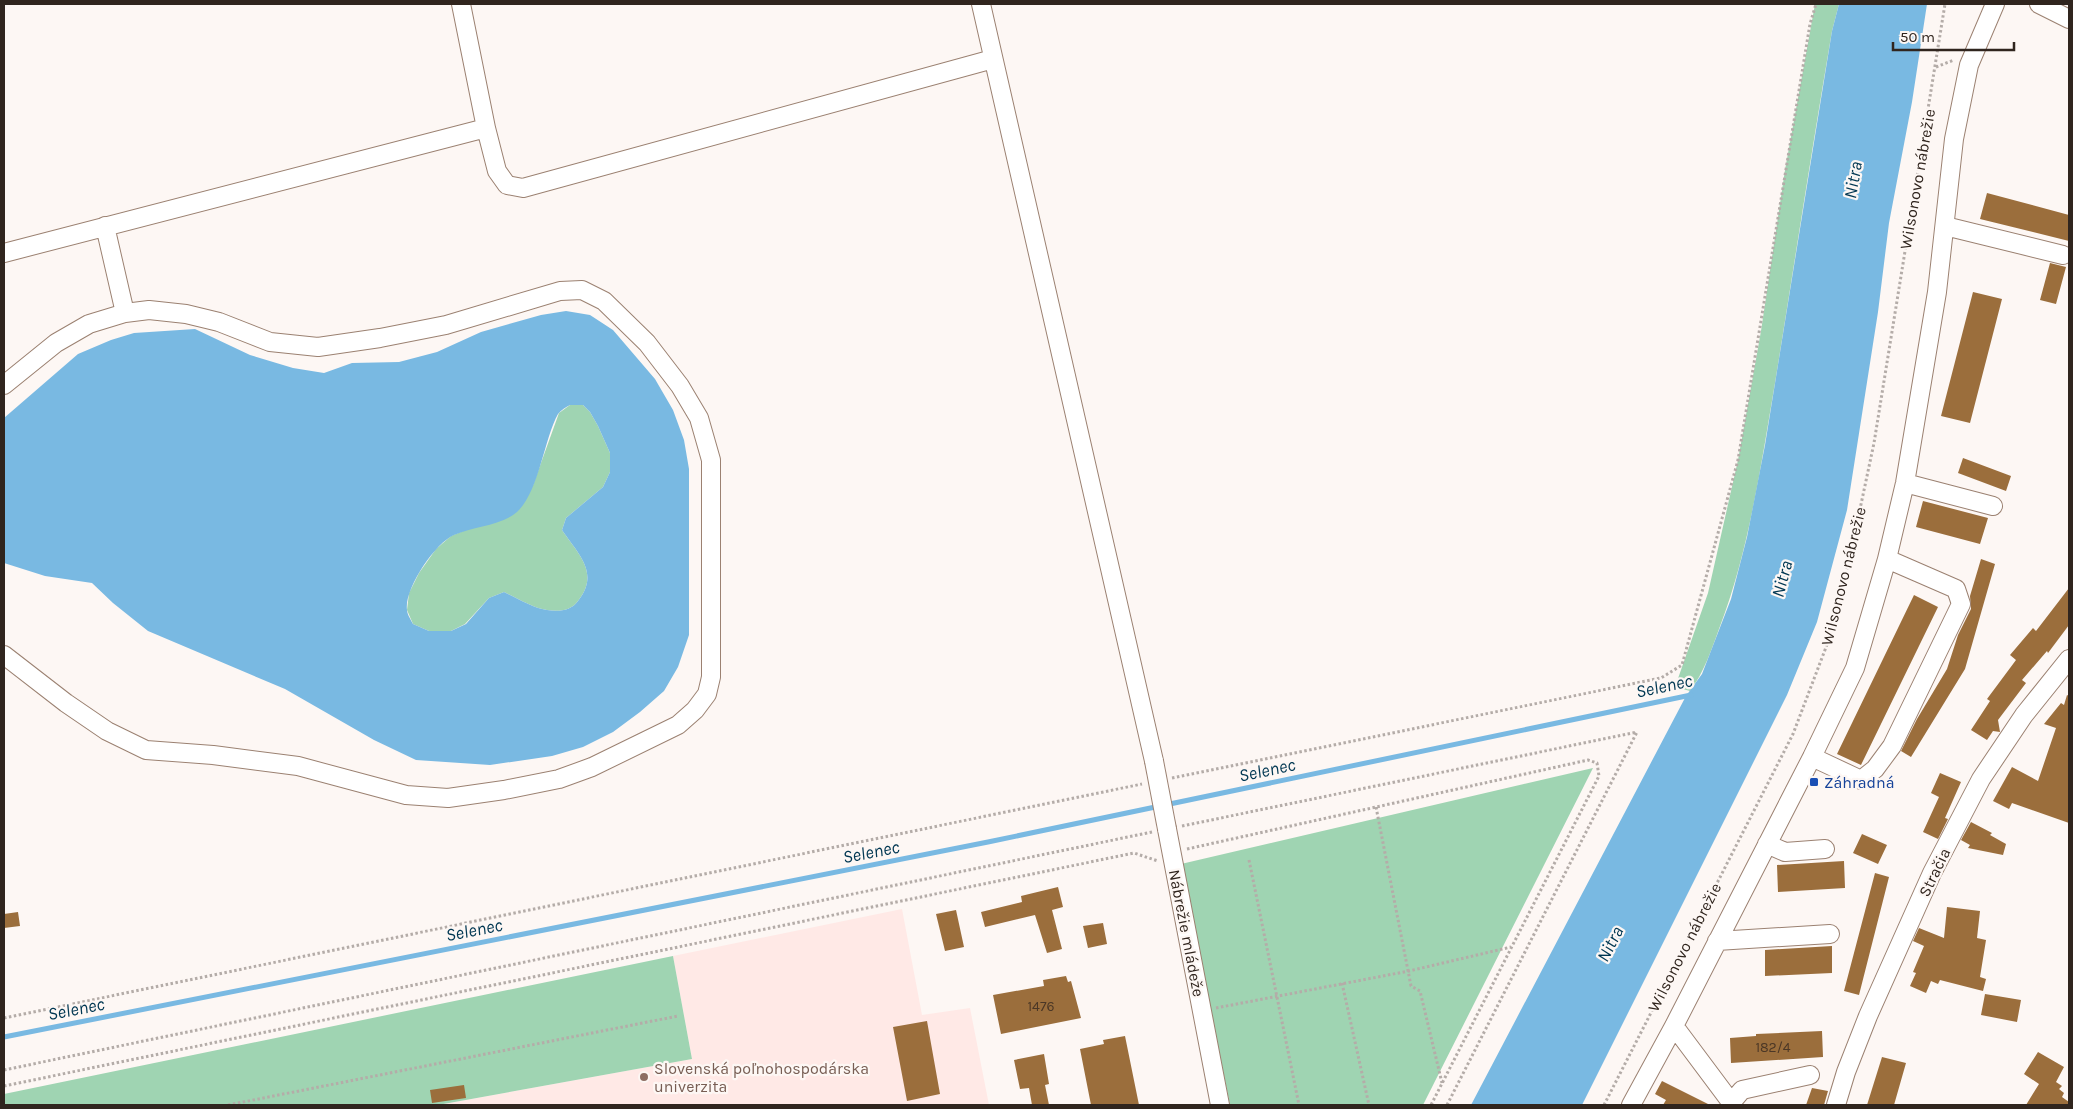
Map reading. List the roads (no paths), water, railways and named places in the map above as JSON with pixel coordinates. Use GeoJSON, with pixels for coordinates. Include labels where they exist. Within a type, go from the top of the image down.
{"type":"FeatureCollection","features":[{"type":"Feature","properties":{"kind":"street"},"geometry":{"type":"LineString","coordinates":[[461,4],[486,128],[497,171],[507,185],[523,188],[993,59]]}},
{"type":"Feature","properties":{"kind":"street","name":"Nábrežie mládeže"},"geometry":{"type":"LineString","coordinates":[[981,4],[1154,761],[1220,1105]]}},
{"type":"Feature","properties":{"kind":"street","name":"Wilsonovo nábrežie"},"geometry":{"type":"LineString","coordinates":[[1631,1105],[1674,1026],[1812,757],[1855,668],[1887,559],[1905,483],[1936,292],[1954,139],[1969,65],[1994,4]]}},
{"type":"Feature","properties":{"kind":"street"},"geometry":{"type":"LineString","coordinates":[[2038,4],[2069,19]]}},
{"type":"Feature","properties":{"kind":"street"},"geometry":{"type":"LineString","coordinates":[[4,253],[486,128]]}},
{"type":"Feature","properties":{"kind":"street"},"geometry":{"type":"LineString","coordinates":[[105,226],[125,313]]}},
{"type":"Feature","properties":{"kind":"street"},"geometry":{"type":"LineString","coordinates":[[1945,226],[2063,255]]}},
{"type":"Feature","properties":{"kind":"street"},"geometry":{"type":"LineString","coordinates":[[4,385],[56,343],[89,324],[125,313],[149,310],[186,314],[219,322],[270,342],[318,347],[380,338],[446,325],[560,291],[582,290],[604,300],[647,343],[680,386],[699,418],[711,460],[711,628],[710,677],[707,694],[695,710],[678,725],[592,767],[559,779],[504,790],[448,798],[431,797],[397,793],[298,766],[213,755],[146,750],[107,731],[66,703],[4,655]]}},
{"type":"Feature","properties":{"kind":"street"},"geometry":{"type":"LineString","coordinates":[[1905,483],[1993,506]]}},
{"type":"Feature","properties":{"kind":"street"},"geometry":{"type":"LineString","coordinates":[[1812,757],[1861,780],[1875,769],[1892,746],[1961,604],[1956,589],[1887,559]]}},
{"type":"Feature","properties":{"kind":"street","name":"Stračia"},"geometry":{"type":"LineString","coordinates":[[1836,1105],[1846,1072],[1868,1016],[1932,873],[1981,779],[2024,715],[2069,659]]}},
{"type":"Feature","properties":{"kind":"street"},"geometry":{"type":"LineString","coordinates":[[1767,844],[1785,852],[1825,850]]}},
{"type":"Feature","properties":{"kind":"street","name":"Wilsonovo nábrežie"},"geometry":{"type":"LineString","coordinates":[[1717,941],[1830,934]]}},
{"type":"Feature","properties":{"kind":"street"},"geometry":{"type":"LineString","coordinates":[[1674,1026],[1732,1104],[1742,1090],[1810,1075]]}},
{"type":"Feature","properties":{"kind":"water","name":"Nitra"},"geometry":{"type":"Polygon","coordinates":[[[1839,4],[1927,4],[1912,102],[1889,223],[1878,312],[1847,510],[1817,622],[1787,695],[1582,1105],[1471,1105],[1686,696],[1702,674],[1731,599],[1747,537],[1765,445],[1832,31],[1839,4]]]}},
{"type":"Feature","properties":{"kind":"water"},"geometry":{"type":"Polygon","coordinates":[[[566,311],[590,315],[613,330],[655,379],[673,410],[684,440],[689,469],[689,635],[678,667],[664,691],[640,712],[613,732],[583,747],[552,756],[490,765],[416,760],[374,740],[285,689],[148,631],[113,603],[92,583],[45,576],[4,563],[4,418],[78,354],[111,340],[134,333],[195,329],[250,355],[293,368],[324,373],[352,363],[399,362],[437,352],[481,332],[541,315],[566,311]],[[570,405],[558,414],[531,492],[517,512],[511,517],[495,523],[454,535],[438,547],[430,557],[416,579],[407,601],[407,612],[413,624],[429,631],[451,631],[466,624],[489,598],[504,592],[531,605],[551,611],[568,609],[578,601],[587,582],[585,564],[562,530],[566,518],[603,487],[610,472],[610,453],[598,426],[590,412],[583,405],[570,405]]]}},
{"type":"Feature","properties":{"kind":"waterway","name":"Selenec"},"geometry":{"type":"LineString","coordinates":[[4,1037],[988,842],[1691,695]]}},
{"type":"Feature","properties":{"kind":"place","name":"Záhradná"},"geometry":{"type":"Point","coordinates":[1814,782]}},
{"type":"Feature","properties":{"kind":"place","name":"Slovenská poľnohospodárska univerzita"},"geometry":{"type":"Point","coordinates":[644,1077]}}]}
